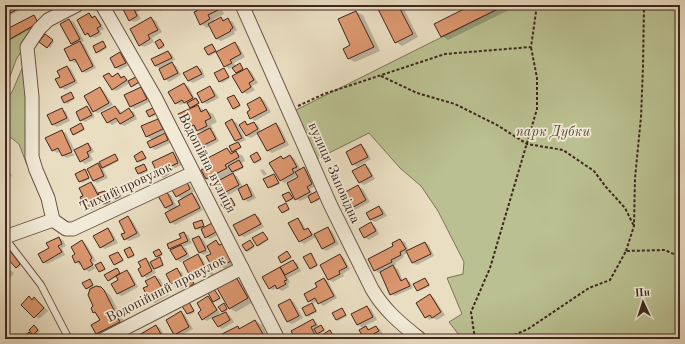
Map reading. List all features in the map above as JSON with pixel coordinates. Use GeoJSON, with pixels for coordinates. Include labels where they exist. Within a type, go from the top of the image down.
{"type":"FeatureCollection","features":[{"type":"Feature","properties":{"kind":"street"},"geometry":{"type":"LineString","coordinates":[[5,237],[53,220],[48,198],[32,157],[32,97],[27,47],[39,29],[48,20],[77,5]]}},
{"type":"Feature","properties":{"kind":"street","name":"Водопійна вулиця"},"geometry":{"type":"LineString","coordinates":[[102,5],[155,97],[278,339]]}},
{"type":"Feature","properties":{"kind":"street","name":"вулиця Заповідна"},"geometry":{"type":"LineString","coordinates":[[242,5],[330,204],[375,295],[389,314],[420,339]]}},
{"type":"Feature","properties":{"kind":"street","name":"Тихий провулок"},"geometry":{"type":"LineString","coordinates":[[53,220],[66,229],[73,229],[193,173]]}},
{"type":"Feature","properties":{"kind":"street","name":"Водопійний провулок"},"geometry":{"type":"LineString","coordinates":[[104,339],[119,336],[242,268]]}},
{"type":"Feature","properties":{"kind":"lane"},"geometry":{"type":"LineString","coordinates":[[5,237],[41,285],[69,339]]}},
{"type":"Feature","properties":{"kind":"path"},"geometry":{"type":"LineString","coordinates":[[475,339],[471,312],[490,268],[537,109],[536,78],[531,47],[537,5]]}},
{"type":"Feature","properties":{"kind":"path"},"geometry":{"type":"LineString","coordinates":[[505,339],[528,329],[589,288],[610,280],[626,251],[634,226],[635,178],[641,117],[644,5]]}},
{"type":"Feature","properties":{"kind":"path"},"geometry":{"type":"LineString","coordinates":[[289,111],[324,94],[445,54],[531,47]]}},
{"type":"Feature","properties":{"kind":"path"},"geometry":{"type":"LineString","coordinates":[[381,76],[417,93],[455,104],[497,125],[527,144],[563,150],[594,171],[625,208],[634,226]]}},
{"type":"Feature","properties":{"kind":"path"},"geometry":{"type":"LineString","coordinates":[[626,251],[664,250],[680,257]]}},
{"type":"Feature","properties":{"kind":"green space","name":"парк Дубки"},"geometry":{"type":"Polygon","coordinates":[[[506,5],[680,5],[680,339],[462,339],[449,322],[462,314],[447,278],[463,274],[464,262],[438,211],[421,186],[400,168],[369,133],[315,160],[292,112],[506,5]]]}},
{"type":"Feature","properties":{"kind":"green space"},"geometry":{"type":"Polygon","coordinates":[[[38,23],[16,60],[5,90],[5,42],[38,23]]]}},
{"type":"Feature","properties":{"kind":"green space"},"geometry":{"type":"Polygon","coordinates":[[[23,66],[36,178],[27,165],[19,144],[5,133],[5,103],[13,90],[23,66]]]}},
{"type":"Feature","properties":{"kind":"building"},"geometry":{"type":"Polygon","coordinates":[[[5,5],[25,5],[5,16],[5,5]]]}},
{"type":"Feature","properties":{"kind":"building"},"geometry":{"type":"Polygon","coordinates":[[[121,5],[142,5],[134,9],[137,16],[129,21],[121,5]]]}},
{"type":"Feature","properties":{"kind":"building"},"geometry":{"type":"Polygon","coordinates":[[[194,5],[216,5],[218,10],[208,15],[210,19],[200,25],[194,12],[197,11],[194,5]]]}},
{"type":"Feature","properties":{"kind":"building"},"geometry":{"type":"Polygon","coordinates":[[[376,5],[398,5],[413,34],[395,43],[376,5]]]}},
{"type":"Feature","properties":{"kind":"building"},"geometry":{"type":"Polygon","coordinates":[[[472,5],[506,5],[441,37],[434,24],[472,5]]]}},
{"type":"Feature","properties":{"kind":"building"},"geometry":{"type":"Polygon","coordinates":[[[356,11],[374,47],[348,59],[343,49],[350,45],[338,19],[356,11]]]}},
{"type":"Feature","properties":{"kind":"building"},"geometry":{"type":"Polygon","coordinates":[[[89,13],[92,18],[95,16],[101,26],[97,28],[99,32],[90,37],[88,33],[85,35],[77,20],[89,13]]]}},
{"type":"Feature","properties":{"kind":"building"},"geometry":{"type":"Polygon","coordinates":[[[34,15],[38,23],[5,42],[5,30],[34,15]]]}},
{"type":"Feature","properties":{"kind":"building"},"geometry":{"type":"Polygon","coordinates":[[[151,17],[158,30],[148,35],[150,39],[139,46],[130,29],[151,17]]]}},
{"type":"Feature","properties":{"kind":"building"},"geometry":{"type":"Polygon","coordinates":[[[221,17],[223,21],[228,18],[233,28],[230,30],[231,31],[216,39],[208,24],[221,17]]]}},
{"type":"Feature","properties":{"kind":"building"},"geometry":{"type":"Polygon","coordinates":[[[69,19],[80,39],[71,44],[60,24],[69,19]]]}},
{"type":"Feature","properties":{"kind":"building"},"geometry":{"type":"Polygon","coordinates":[[[45,34],[53,40],[47,48],[39,42],[45,34]]]}},
{"type":"Feature","properties":{"kind":"building"},"geometry":{"type":"Polygon","coordinates":[[[160,39],[164,45],[159,49],[155,42],[160,39]]]}},
{"type":"Feature","properties":{"kind":"building"},"geometry":{"type":"Polygon","coordinates":[[[80,41],[93,66],[82,72],[75,59],[70,61],[64,49],[80,41]]]}},
{"type":"Feature","properties":{"kind":"building"},"geometry":{"type":"Polygon","coordinates":[[[103,41],[106,47],[96,53],[93,46],[103,41]]]}},
{"type":"Feature","properties":{"kind":"building"},"geometry":{"type":"Polygon","coordinates":[[[235,42],[241,54],[230,60],[232,63],[224,67],[216,52],[235,42]]]}},
{"type":"Feature","properties":{"kind":"building"},"geometry":{"type":"Polygon","coordinates":[[[212,44],[216,51],[208,55],[204,48],[212,44]]]}},
{"type":"Feature","properties":{"kind":"building"},"geometry":{"type":"Polygon","coordinates":[[[168,51],[172,58],[155,66],[151,59],[168,51]]]}},
{"type":"Feature","properties":{"kind":"building"},"geometry":{"type":"Polygon","coordinates":[[[120,52],[126,63],[115,68],[110,58],[120,52]]]}},
{"type":"Feature","properties":{"kind":"building"},"geometry":{"type":"Polygon","coordinates":[[[172,62],[178,73],[164,80],[159,69],[172,62]]]}},
{"type":"Feature","properties":{"kind":"building"},"geometry":{"type":"Polygon","coordinates":[[[240,63],[243,69],[236,73],[232,68],[240,63]]]}},
{"type":"Feature","properties":{"kind":"building"},"geometry":{"type":"Polygon","coordinates":[[[67,66],[75,81],[60,88],[55,79],[60,77],[57,71],[67,66]]]}},
{"type":"Feature","properties":{"kind":"building"},"geometry":{"type":"Polygon","coordinates":[[[197,66],[202,74],[188,81],[183,73],[197,66]]]}},
{"type":"Feature","properties":{"kind":"building"},"geometry":{"type":"Polygon","coordinates":[[[224,68],[229,77],[219,82],[214,73],[224,68]]]}},
{"type":"Feature","properties":{"kind":"building"},"geometry":{"type":"Polygon","coordinates":[[[247,68],[254,80],[249,83],[251,87],[242,93],[232,76],[247,68]]]}},
{"type":"Feature","properties":{"kind":"building"},"geometry":{"type":"Polygon","coordinates":[[[109,73],[112,77],[118,73],[121,78],[124,76],[127,80],[112,90],[103,76],[109,73]]]}},
{"type":"Feature","properties":{"kind":"building"},"geometry":{"type":"Polygon","coordinates":[[[136,77],[139,82],[131,87],[128,81],[136,77]]]}},
{"type":"Feature","properties":{"kind":"building"},"geometry":{"type":"Polygon","coordinates":[[[184,83],[193,98],[184,103],[182,100],[175,104],[168,92],[184,83]]]}},
{"type":"Feature","properties":{"kind":"building"},"geometry":{"type":"Polygon","coordinates":[[[210,86],[215,96],[202,103],[197,93],[210,86]]]}},
{"type":"Feature","properties":{"kind":"building"},"geometry":{"type":"Polygon","coordinates":[[[100,87],[109,103],[93,112],[84,96],[100,87]]]}},
{"type":"Feature","properties":{"kind":"building"},"geometry":{"type":"Polygon","coordinates":[[[141,87],[147,99],[130,107],[124,95],[141,87]]]}},
{"type":"Feature","properties":{"kind":"building"},"geometry":{"type":"Polygon","coordinates":[[[71,92],[74,98],[64,103],[61,97],[71,92]]]}},
{"type":"Feature","properties":{"kind":"building"},"geometry":{"type":"Polygon","coordinates":[[[234,95],[240,105],[233,109],[227,98],[234,95]]]}},
{"type":"Feature","properties":{"kind":"building"},"geometry":{"type":"Polygon","coordinates":[[[260,97],[267,110],[250,119],[247,112],[250,110],[247,104],[260,97]]]}},
{"type":"Feature","properties":{"kind":"building"},"geometry":{"type":"Polygon","coordinates":[[[196,98],[199,103],[190,108],[187,103],[196,98]]]}},
{"type":"Feature","properties":{"kind":"building"},"geometry":{"type":"Polygon","coordinates":[[[198,105],[201,112],[206,109],[211,118],[205,121],[207,126],[197,131],[194,125],[185,129],[178,114],[198,105]]]}},
{"type":"Feature","properties":{"kind":"building"},"geometry":{"type":"Polygon","coordinates":[[[87,106],[92,115],[80,121],[76,112],[87,106]]]}},
{"type":"Feature","properties":{"kind":"building"},"geometry":{"type":"Polygon","coordinates":[[[115,106],[120,114],[129,108],[134,116],[120,124],[116,118],[107,123],[101,113],[115,106]]]}},
{"type":"Feature","properties":{"kind":"building"},"geometry":{"type":"Polygon","coordinates":[[[155,107],[158,112],[149,117],[146,111],[155,107]]]}},
{"type":"Feature","properties":{"kind":"building"},"geometry":{"type":"Polygon","coordinates":[[[62,108],[67,118],[52,125],[47,115],[62,108]]]}},
{"type":"Feature","properties":{"kind":"building"},"geometry":{"type":"Polygon","coordinates":[[[158,119],[163,129],[146,137],[141,126],[158,119]]]}},
{"type":"Feature","properties":{"kind":"building"},"geometry":{"type":"Polygon","coordinates":[[[232,119],[242,138],[235,141],[225,123],[232,119]]]}},
{"type":"Feature","properties":{"kind":"building"},"geometry":{"type":"Polygon","coordinates":[[[245,121],[247,125],[254,122],[258,129],[246,136],[239,125],[245,121]]]}},
{"type":"Feature","properties":{"kind":"building"},"geometry":{"type":"Polygon","coordinates":[[[81,123],[84,129],[73,135],[70,129],[81,123]]]}},
{"type":"Feature","properties":{"kind":"building"},"geometry":{"type":"Polygon","coordinates":[[[276,123],[285,142],[267,151],[257,133],[276,123]]]}},
{"type":"Feature","properties":{"kind":"building"},"geometry":{"type":"Polygon","coordinates":[[[210,128],[216,139],[198,148],[192,137],[210,128]]]}},
{"type":"Feature","properties":{"kind":"building"},"geometry":{"type":"Polygon","coordinates":[[[62,130],[72,152],[62,156],[58,148],[52,151],[45,138],[62,130]]]}},
{"type":"Feature","properties":{"kind":"building"},"geometry":{"type":"Polygon","coordinates":[[[165,133],[168,140],[150,148],[147,142],[165,133]]]}},
{"type":"Feature","properties":{"kind":"building"},"geometry":{"type":"Polygon","coordinates":[[[238,142],[241,147],[232,152],[229,146],[238,142]]]}},
{"type":"Feature","properties":{"kind":"building"},"geometry":{"type":"Polygon","coordinates":[[[88,143],[91,150],[87,152],[89,157],[80,162],[74,150],[88,143]]]}},
{"type":"Feature","properties":{"kind":"building"},"geometry":{"type":"Polygon","coordinates":[[[361,144],[368,157],[352,165],[346,152],[361,144]]]}},
{"type":"Feature","properties":{"kind":"building"},"geometry":{"type":"Polygon","coordinates":[[[227,148],[231,154],[236,151],[239,157],[225,165],[227,168],[206,179],[201,170],[207,167],[204,160],[227,148]]]}},
{"type":"Feature","properties":{"kind":"building"},"geometry":{"type":"Polygon","coordinates":[[[142,151],[146,158],[137,162],[134,156],[142,151]]]}},
{"type":"Feature","properties":{"kind":"building"},"geometry":{"type":"Polygon","coordinates":[[[173,152],[178,163],[165,169],[167,172],[159,176],[152,162],[173,152]]]}},
{"type":"Feature","properties":{"kind":"building"},"geometry":{"type":"Polygon","coordinates":[[[257,152],[261,159],[254,163],[250,156],[257,152]]]}},
{"type":"Feature","properties":{"kind":"building"},"geometry":{"type":"Polygon","coordinates":[[[115,154],[118,160],[102,168],[99,162],[115,154]]]}},
{"type":"Feature","properties":{"kind":"building"},"geometry":{"type":"Polygon","coordinates":[[[290,155],[297,167],[292,169],[294,173],[280,181],[269,163],[281,156],[283,159],[290,155]]]}},
{"type":"Feature","properties":{"kind":"building"},"geometry":{"type":"Polygon","coordinates":[[[239,160],[243,167],[232,172],[228,166],[239,160]]]}},
{"type":"Feature","properties":{"kind":"building"},"geometry":{"type":"Polygon","coordinates":[[[98,163],[104,176],[93,181],[87,169],[98,163]]]}},
{"type":"Feature","properties":{"kind":"building"},"geometry":{"type":"Polygon","coordinates":[[[144,164],[147,170],[138,174],[135,168],[144,164]]]}},
{"type":"Feature","properties":{"kind":"building"},"geometry":{"type":"Polygon","coordinates":[[[365,164],[372,176],[359,183],[352,171],[365,164]]]}},
{"type":"Feature","properties":{"kind":"building"},"geometry":{"type":"Polygon","coordinates":[[[304,167],[312,184],[307,187],[310,192],[295,200],[287,183],[298,177],[295,172],[304,167]]]}},
{"type":"Feature","properties":{"kind":"building"},"geometry":{"type":"Polygon","coordinates":[[[85,169],[89,178],[79,182],[75,174],[85,169]]]}},
{"type":"Feature","properties":{"kind":"building"},"geometry":{"type":"Polygon","coordinates":[[[233,173],[239,185],[222,194],[216,182],[233,173]]]}},
{"type":"Feature","properties":{"kind":"building"},"geometry":{"type":"Polygon","coordinates":[[[274,174],[279,183],[268,188],[263,179],[274,174]]]}},
{"type":"Feature","properties":{"kind":"building"},"geometry":{"type":"Polygon","coordinates":[[[91,182],[101,201],[86,208],[80,197],[83,196],[79,188],[91,182]]]}},
{"type":"Feature","properties":{"kind":"building"},"geometry":{"type":"Polygon","coordinates":[[[187,182],[190,189],[176,197],[172,190],[187,182]]]}},
{"type":"Feature","properties":{"kind":"building"},"geometry":{"type":"Polygon","coordinates":[[[247,184],[252,196],[243,200],[238,189],[247,184]]]}},
{"type":"Feature","properties":{"kind":"building"},"geometry":{"type":"Polygon","coordinates":[[[358,185],[366,200],[350,209],[342,194],[358,185]]]}},
{"type":"Feature","properties":{"kind":"building"},"geometry":{"type":"Polygon","coordinates":[[[116,187],[120,196],[115,199],[110,189],[116,187]]]}},
{"type":"Feature","properties":{"kind":"building"},"geometry":{"type":"Polygon","coordinates":[[[105,191],[110,201],[103,204],[98,193],[105,191]]]}},
{"type":"Feature","properties":{"kind":"building"},"geometry":{"type":"Polygon","coordinates":[[[317,191],[320,198],[311,203],[308,196],[317,191]]]}},
{"type":"Feature","properties":{"kind":"building"},"geometry":{"type":"Polygon","coordinates":[[[167,192],[173,204],[165,208],[158,196],[167,192]]]}},
{"type":"Feature","properties":{"kind":"building"},"geometry":{"type":"Polygon","coordinates":[[[289,192],[293,198],[286,202],[282,195],[289,192]]]}},
{"type":"Feature","properties":{"kind":"building"},"geometry":{"type":"Polygon","coordinates":[[[192,193],[200,208],[170,223],[165,213],[180,205],[178,201],[192,193]]]}},
{"type":"Feature","properties":{"kind":"building"},"geometry":{"type":"Polygon","coordinates":[[[231,198],[235,205],[225,210],[221,204],[231,198]]]}},
{"type":"Feature","properties":{"kind":"building"},"geometry":{"type":"Polygon","coordinates":[[[286,203],[289,209],[282,213],[278,207],[286,203]]]}},
{"type":"Feature","properties":{"kind":"building"},"geometry":{"type":"Polygon","coordinates":[[[379,206],[383,214],[370,220],[366,213],[379,206]]]}},
{"type":"Feature","properties":{"kind":"building"},"geometry":{"type":"Polygon","coordinates":[[[255,214],[261,224],[239,236],[233,225],[255,214]]]}},
{"type":"Feature","properties":{"kind":"building"},"geometry":{"type":"Polygon","coordinates":[[[128,216],[137,233],[124,240],[121,234],[125,233],[119,221],[128,216]]]}},
{"type":"Feature","properties":{"kind":"building"},"geometry":{"type":"Polygon","coordinates":[[[298,218],[304,230],[308,228],[312,235],[299,242],[288,223],[298,218]]]}},
{"type":"Feature","properties":{"kind":"building"},"geometry":{"type":"Polygon","coordinates":[[[202,220],[204,226],[195,229],[193,223],[202,220]]]}},
{"type":"Feature","properties":{"kind":"building"},"geometry":{"type":"Polygon","coordinates":[[[371,222],[376,231],[364,238],[359,229],[371,222]]]}},
{"type":"Feature","properties":{"kind":"building"},"geometry":{"type":"Polygon","coordinates":[[[212,223],[216,232],[205,238],[201,229],[212,223]]]}},
{"type":"Feature","properties":{"kind":"building"},"geometry":{"type":"Polygon","coordinates":[[[328,227],[335,242],[322,249],[314,234],[328,227]]]}},
{"type":"Feature","properties":{"kind":"building"},"geometry":{"type":"Polygon","coordinates":[[[108,228],[114,240],[100,248],[93,236],[108,228]]]}},
{"type":"Feature","properties":{"kind":"building"},"geometry":{"type":"Polygon","coordinates":[[[184,232],[188,241],[169,249],[167,244],[181,238],[179,234],[184,232]]]}},
{"type":"Feature","properties":{"kind":"building"},"geometry":{"type":"Polygon","coordinates":[[[263,232],[268,239],[257,246],[252,238],[263,232]]]}},
{"type":"Feature","properties":{"kind":"building"},"geometry":{"type":"Polygon","coordinates":[[[199,236],[206,250],[199,253],[192,239],[199,236]]]}},
{"type":"Feature","properties":{"kind":"building"},"geometry":{"type":"Polygon","coordinates":[[[59,237],[62,244],[58,246],[62,252],[43,263],[38,254],[49,248],[46,243],[59,237]]]}},
{"type":"Feature","properties":{"kind":"building"},"geometry":{"type":"Polygon","coordinates":[[[400,239],[406,249],[400,252],[401,255],[391,260],[392,262],[374,271],[368,259],[393,246],[392,243],[400,239]]]}},
{"type":"Feature","properties":{"kind":"building"},"geometry":{"type":"Polygon","coordinates":[[[82,240],[92,258],[90,260],[93,265],[84,270],[79,261],[75,263],[72,256],[75,254],[71,247],[82,240]]]}},
{"type":"Feature","properties":{"kind":"building"},"geometry":{"type":"Polygon","coordinates":[[[216,240],[219,245],[222,244],[231,261],[220,267],[216,260],[210,263],[206,256],[211,254],[207,246],[216,240]]]}},
{"type":"Feature","properties":{"kind":"building"},"geometry":{"type":"Polygon","coordinates":[[[250,240],[254,246],[246,251],[242,245],[250,240]]]}},
{"type":"Feature","properties":{"kind":"building"},"geometry":{"type":"Polygon","coordinates":[[[425,242],[431,254],[412,263],[406,251],[425,242]]]}},
{"type":"Feature","properties":{"kind":"building"},"geometry":{"type":"Polygon","coordinates":[[[181,245],[187,254],[176,260],[170,250],[181,245]]]}},
{"type":"Feature","properties":{"kind":"building"},"geometry":{"type":"Polygon","coordinates":[[[130,247],[134,255],[128,258],[124,250],[130,247]]]}},
{"type":"Feature","properties":{"kind":"building"},"geometry":{"type":"Polygon","coordinates":[[[159,249],[162,254],[156,257],[153,252],[159,249]]]}},
{"type":"Feature","properties":{"kind":"building"},"geometry":{"type":"Polygon","coordinates":[[[10,251],[20,264],[16,268],[5,256],[5,254],[10,251]]]}},
{"type":"Feature","properties":{"kind":"building"},"geometry":{"type":"Polygon","coordinates":[[[287,251],[291,257],[281,263],[278,257],[287,251]]]}},
{"type":"Feature","properties":{"kind":"building"},"geometry":{"type":"Polygon","coordinates":[[[118,252],[123,260],[114,265],[109,256],[118,252]]]}},
{"type":"Feature","properties":{"kind":"building"},"geometry":{"type":"Polygon","coordinates":[[[311,253],[317,265],[310,269],[303,257],[311,253]]]}},
{"type":"Feature","properties":{"kind":"building"},"geometry":{"type":"Polygon","coordinates":[[[198,254],[206,270],[196,276],[194,272],[189,274],[183,262],[198,254]]]}},
{"type":"Feature","properties":{"kind":"building"},"geometry":{"type":"Polygon","coordinates":[[[340,254],[347,267],[339,271],[340,274],[328,280],[320,265],[340,254]]]}},
{"type":"Feature","properties":{"kind":"building"},"geometry":{"type":"Polygon","coordinates":[[[160,257],[163,265],[154,269],[150,262],[160,257]]]}},
{"type":"Feature","properties":{"kind":"building"},"geometry":{"type":"Polygon","coordinates":[[[146,258],[152,271],[142,277],[138,269],[141,267],[138,262],[146,258]]]}},
{"type":"Feature","properties":{"kind":"building"},"geometry":{"type":"Polygon","coordinates":[[[293,260],[298,268],[285,275],[280,267],[293,260]]]}},
{"type":"Feature","properties":{"kind":"building"},"geometry":{"type":"Polygon","coordinates":[[[101,262],[105,269],[99,272],[95,265],[101,262]]]}},
{"type":"Feature","properties":{"kind":"building"},"geometry":{"type":"Polygon","coordinates":[[[393,265],[401,281],[406,278],[410,286],[390,295],[380,272],[393,265]]]}},
{"type":"Feature","properties":{"kind":"building"},"geometry":{"type":"Polygon","coordinates":[[[280,267],[287,280],[284,281],[286,284],[277,289],[275,285],[269,289],[262,277],[280,267]]]}},
{"type":"Feature","properties":{"kind":"building"},"geometry":{"type":"Polygon","coordinates":[[[117,268],[120,273],[108,281],[104,275],[117,268]]]}},
{"type":"Feature","properties":{"kind":"building"},"geometry":{"type":"Polygon","coordinates":[[[177,268],[185,283],[176,287],[174,282],[171,284],[166,274],[177,268]]]}},
{"type":"Feature","properties":{"kind":"building"},"geometry":{"type":"Polygon","coordinates":[[[127,270],[135,285],[117,294],[111,284],[118,280],[116,276],[127,270]]]}},
{"type":"Feature","properties":{"kind":"building"},"geometry":{"type":"Polygon","coordinates":[[[190,275],[194,284],[188,287],[184,278],[190,275]]]}},
{"type":"Feature","properties":{"kind":"building"},"geometry":{"type":"Polygon","coordinates":[[[155,276],[165,293],[150,301],[143,288],[148,286],[145,281],[155,276]]]}},
{"type":"Feature","properties":{"kind":"building"},"geometry":{"type":"Polygon","coordinates":[[[236,277],[248,298],[229,309],[217,288],[236,277]]]}},
{"type":"Feature","properties":{"kind":"building"},"geometry":{"type":"Polygon","coordinates":[[[324,278],[334,296],[318,304],[315,298],[308,302],[304,294],[317,287],[315,283],[324,278]]]}},
{"type":"Feature","properties":{"kind":"building"},"geometry":{"type":"Polygon","coordinates":[[[425,278],[429,285],[417,291],[413,284],[425,278]]]}},
{"type":"Feature","properties":{"kind":"building"},"geometry":{"type":"Polygon","coordinates":[[[90,279],[93,285],[86,289],[82,283],[90,279]]]}},
{"type":"Feature","properties":{"kind":"building"},"geometry":{"type":"Polygon","coordinates":[[[96,286],[101,287],[104,290],[120,322],[96,334],[91,325],[100,320],[95,312],[93,313],[91,308],[93,306],[88,295],[90,289],[96,286]]]}},
{"type":"Feature","properties":{"kind":"building"},"geometry":{"type":"Polygon","coordinates":[[[214,289],[220,298],[213,302],[208,293],[214,289]]]}},
{"type":"Feature","properties":{"kind":"building"},"geometry":{"type":"Polygon","coordinates":[[[430,294],[441,312],[432,318],[430,315],[425,318],[416,303],[430,294]]]}},
{"type":"Feature","properties":{"kind":"building"},"geometry":{"type":"Polygon","coordinates":[[[29,296],[32,300],[34,297],[44,308],[34,318],[21,305],[29,296]]]}},
{"type":"Feature","properties":{"kind":"building"},"geometry":{"type":"Polygon","coordinates":[[[208,296],[217,310],[202,320],[198,313],[201,310],[197,303],[208,296]]]}},
{"type":"Feature","properties":{"kind":"building"},"geometry":{"type":"Polygon","coordinates":[[[290,299],[299,316],[287,322],[278,305],[290,299]]]}},
{"type":"Feature","properties":{"kind":"building"},"geometry":{"type":"Polygon","coordinates":[[[189,302],[194,311],[187,314],[182,306],[189,302]]]}},
{"type":"Feature","properties":{"kind":"building"},"geometry":{"type":"Polygon","coordinates":[[[224,303],[227,309],[222,312],[218,307],[224,303]]]}},
{"type":"Feature","properties":{"kind":"building"},"geometry":{"type":"Polygon","coordinates":[[[312,303],[316,311],[306,316],[302,308],[312,303]]]}},
{"type":"Feature","properties":{"kind":"building"},"geometry":{"type":"Polygon","coordinates":[[[367,306],[373,317],[357,325],[351,314],[367,306]]]}},
{"type":"Feature","properties":{"kind":"building"},"geometry":{"type":"Polygon","coordinates":[[[342,308],[346,315],[336,320],[332,313],[342,308]]]}},
{"type":"Feature","properties":{"kind":"building"},"geometry":{"type":"Polygon","coordinates":[[[181,311],[189,327],[174,335],[166,320],[181,311]]]}},
{"type":"Feature","properties":{"kind":"building"},"geometry":{"type":"Polygon","coordinates":[[[226,312],[230,320],[218,327],[212,318],[226,312]]]}},
{"type":"Feature","properties":{"kind":"building"},"geometry":{"type":"Polygon","coordinates":[[[313,319],[316,325],[311,327],[315,335],[307,339],[295,339],[291,331],[313,319]]]}},
{"type":"Feature","properties":{"kind":"building"},"geometry":{"type":"Polygon","coordinates":[[[255,320],[264,336],[258,339],[240,339],[239,337],[235,339],[222,339],[220,335],[238,326],[239,329],[255,320]]]}},
{"type":"Feature","properties":{"kind":"building"},"geometry":{"type":"Polygon","coordinates":[[[34,325],[38,330],[33,335],[29,330],[34,325]]]}},
{"type":"Feature","properties":{"kind":"building"},"geometry":{"type":"Polygon","coordinates":[[[156,325],[163,338],[141,339],[139,335],[156,325]]]}},
{"type":"Feature","properties":{"kind":"building"},"geometry":{"type":"Polygon","coordinates":[[[321,325],[324,330],[317,334],[314,329],[321,325]]]}},
{"type":"Feature","properties":{"kind":"building"},"geometry":{"type":"Polygon","coordinates":[[[366,326],[368,330],[376,326],[379,331],[364,339],[359,330],[366,326]]]}},
{"type":"Feature","properties":{"kind":"building"},"geometry":{"type":"Polygon","coordinates":[[[330,330],[335,339],[322,339],[320,336],[330,330]]]}},
{"type":"Feature","properties":{"kind":"building"},"geometry":{"type":"Polygon","coordinates":[[[29,332],[35,339],[21,339],[29,332]]]}}]}
